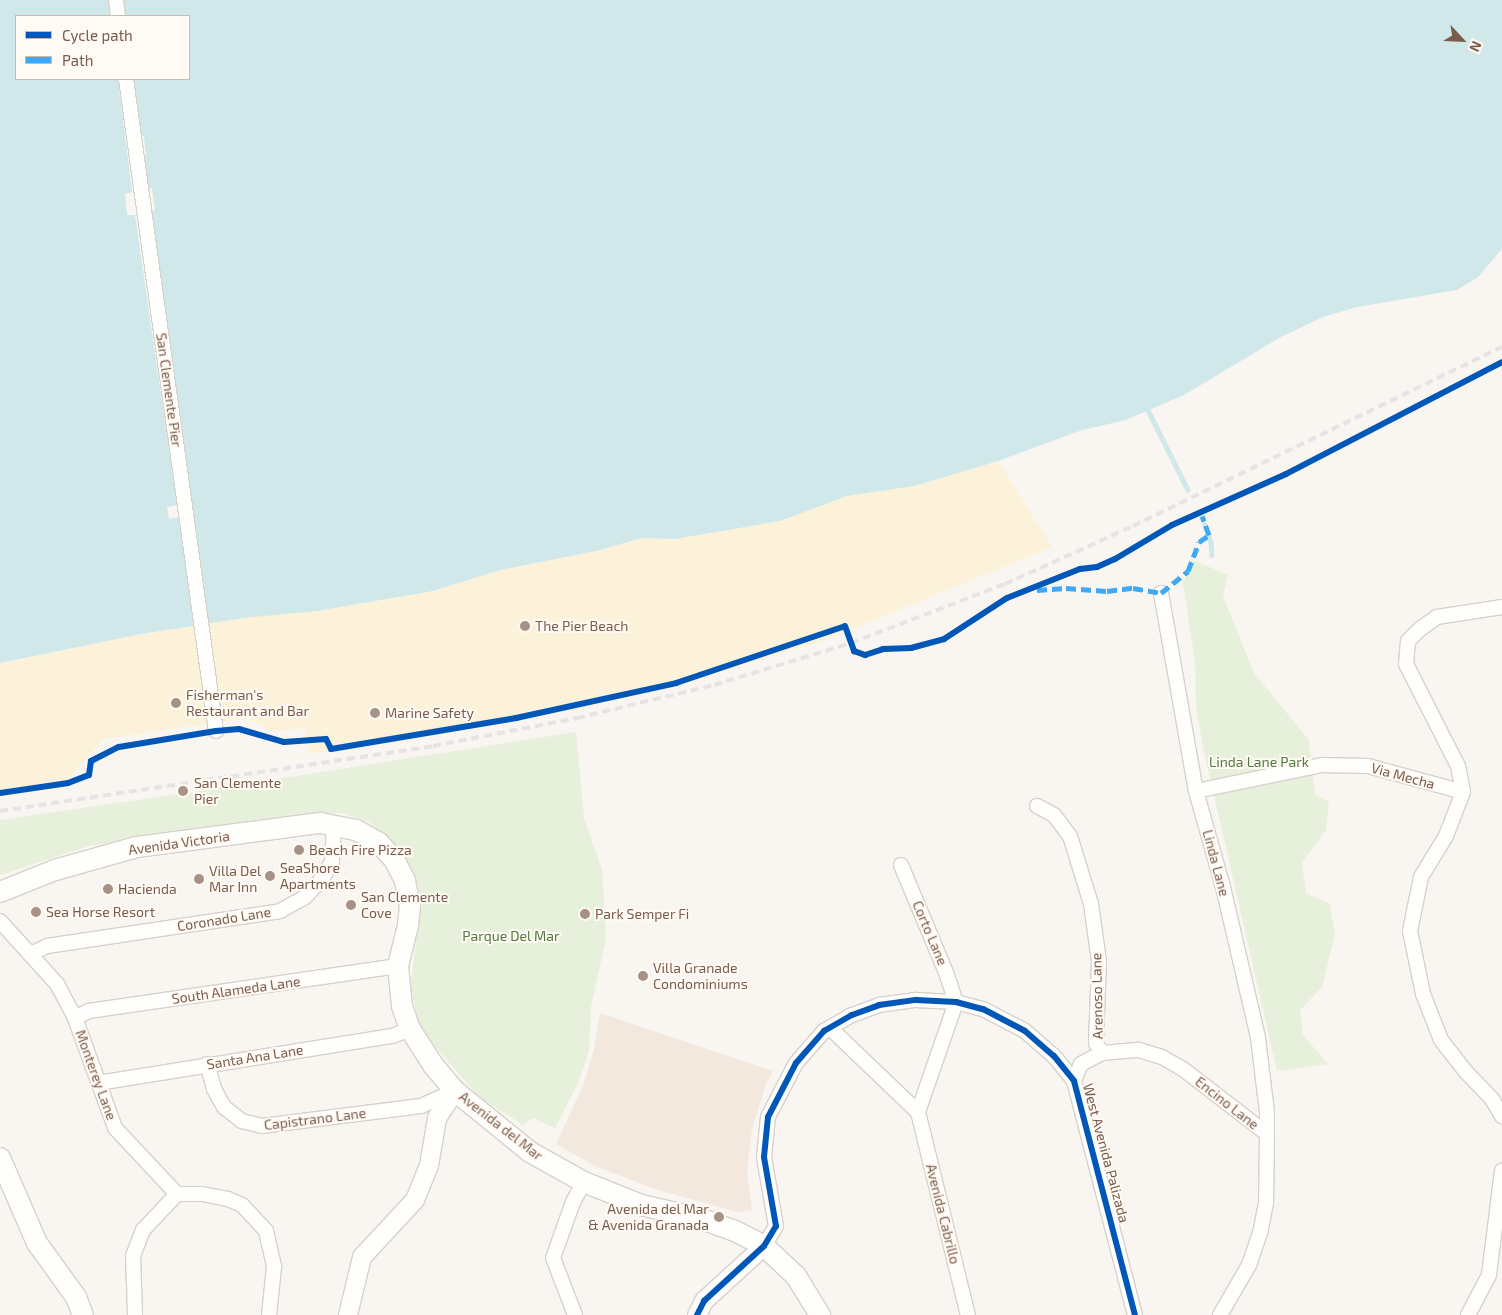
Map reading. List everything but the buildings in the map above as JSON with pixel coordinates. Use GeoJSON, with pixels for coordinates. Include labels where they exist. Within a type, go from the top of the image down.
{"type":"FeatureCollection","features":[{"type":"Feature","properties":{"kind":"main road","name":"Avenida Victoria"},"geometry":{"type":"LineString","coordinates":[[0,892],[55,870],[137,847],[320,823],[334,824]]}},
{"type":"Feature","properties":{"kind":"main road","name":"Avenida del Mar"},"geometry":{"type":"LineString","coordinates":[[334,824],[356,830],[379,843],[395,861],[405,881],[410,906],[408,926],[398,966],[402,1006],[410,1029],[433,1065],[455,1091],[530,1152],[584,1182],[641,1205],[710,1222],[764,1246],[796,1276],[820,1315]]}},
{"type":"Feature","properties":{"kind":"main road"},"geometry":{"type":"LineString","coordinates":[[0,1158],[37,1243],[76,1297],[84,1315]]}},
{"type":"Feature","properties":{"kind":"street"},"geometry":{"type":"LineString","coordinates":[[116,0],[118,15]]}},
{"type":"Feature","properties":{"kind":"street","name":"San Clemente Pier"},"geometry":{"type":"LineString","coordinates":[[126,80],[216,731]]}},
{"type":"Feature","properties":{"kind":"street","name":"Linda Lane"},"geometry":{"type":"LineString","coordinates":[[1161,593],[1196,791],[1223,887],[1258,1038],[1268,1112],[1267,1134]]}},
{"type":"Feature","properties":{"kind":"street"},"geometry":{"type":"LineString","coordinates":[[1502,607],[1437,617],[1421,628],[1408,641],[1406,664],[1458,766],[1462,792],[1446,836],[1421,877],[1410,931],[1423,994],[1441,1040],[1466,1072],[1492,1099],[1502,1116]]}},
{"type":"Feature","properties":{"kind":"street","name":"Via Mecha"},"geometry":{"type":"LineString","coordinates":[[1196,791],[1321,764],[1368,766],[1462,792]]}},
{"type":"Feature","properties":{"kind":"street","name":"Arenoso Lane"},"geometry":{"type":"LineString","coordinates":[[1037,806],[1054,815],[1070,836],[1091,904],[1099,961],[1096,1043],[1102,1053]]}},
{"type":"Feature","properties":{"kind":"street","name":"Coronado Lane"},"geometry":{"type":"LineString","coordinates":[[30,954],[47,946],[280,910],[305,897],[322,879],[332,862],[334,824]]}},
{"type":"Feature","properties":{"kind":"street","name":"Corto Lane"},"geometry":{"type":"LineString","coordinates":[[901,865],[947,975],[956,1002]]}},
{"type":"Feature","properties":{"kind":"street","name":"Monterey Lane"},"geometry":{"type":"LineString","coordinates":[[0,921],[57,984],[75,1018],[115,1128],[177,1194]]}},
{"type":"Feature","properties":{"kind":"street","name":"South Alameda Lane"},"geometry":{"type":"LineString","coordinates":[[75,1018],[89,1011],[398,966]]}},
{"type":"Feature","properties":{"kind":"street","name":"West Avenida Palizada"},"geometry":{"type":"LineString","coordinates":[[764,1246],[776,1226],[764,1157],[768,1117],[796,1063],[824,1031],[852,1015],[879,1005],[916,1000],[956,1002],[983,1009],[1025,1031],[1054,1056],[1074,1081],[1135,1315]]}},
{"type":"Feature","properties":{"kind":"street"},"geometry":{"type":"LineString","coordinates":[[830,1028],[918,1112],[956,1002]]}},
{"type":"Feature","properties":{"kind":"street","name":"Santa Ana Lane"},"geometry":{"type":"LineString","coordinates":[[98,1083],[207,1064],[392,1036],[410,1029]]}},
{"type":"Feature","properties":{"kind":"street","name":"Encino Lane"},"geometry":{"type":"LineString","coordinates":[[1074,1081],[1081,1064],[1102,1053],[1139,1050],[1162,1057],[1183,1069],[1267,1134],[1266,1203],[1260,1233],[1249,1265],[1220,1315]]}},
{"type":"Feature","properties":{"kind":"street","name":"Capistrano Lane"},"geometry":{"type":"LineString","coordinates":[[207,1064],[214,1090],[224,1107],[242,1121],[262,1126],[421,1106],[455,1091]]}},
{"type":"Feature","properties":{"kind":"street"},"geometry":{"type":"LineString","coordinates":[[348,1315],[362,1257],[415,1200],[429,1166],[437,1118],[455,1091]]}},
{"type":"Feature","properties":{"kind":"street","name":"Avenida Cabrillo"},"geometry":{"type":"LineString","coordinates":[[918,1112],[968,1315]]}},
{"type":"Feature","properties":{"kind":"street"},"geometry":{"type":"LineString","coordinates":[[1468,1315],[1489,1275],[1502,1171]]}},
{"type":"Feature","properties":{"kind":"street"},"geometry":{"type":"LineString","coordinates":[[575,1315],[553,1258],[573,1202],[584,1182]]}},
{"type":"Feature","properties":{"kind":"street"},"geometry":{"type":"LineString","coordinates":[[135,1315],[133,1256],[143,1230],[177,1194],[202,1194],[228,1200],[242,1206],[266,1231],[274,1267],[269,1315]]}},
{"type":"Feature","properties":{"kind":"street"},"geometry":{"type":"LineString","coordinates":[[697,1315],[704,1301],[764,1246]]}},
{"type":"Feature","properties":{"kind":"shaded area"},"geometry":{"type":"Polygon","coordinates":[[[600,1013],[773,1071],[766,1084],[752,1129],[747,1170],[752,1210],[737,1212],[655,1189],[597,1167],[556,1144],[583,1086],[594,1049],[600,1013]]]}},
{"type":"Feature","properties":{"kind":"green space","name":"Linda Lane Park"},"geometry":{"type":"Polygon","coordinates":[[[1193,560],[1228,575],[1223,596],[1254,673],[1309,740],[1315,795],[1329,802],[1326,830],[1302,863],[1306,894],[1329,903],[1335,934],[1322,987],[1300,1010],[1303,1035],[1328,1064],[1277,1071],[1203,747],[1196,705],[1195,661],[1183,583],[1193,560]]]}},
{"type":"Feature","properties":{"kind":"green space","name":"Parque Del Mar"},"geometry":{"type":"Polygon","coordinates":[[[576,732],[584,818],[602,870],[606,938],[591,1007],[589,1051],[578,1083],[555,1128],[533,1118],[523,1125],[479,1097],[431,1042],[417,1018],[411,986],[420,902],[419,888],[411,866],[395,844],[369,822],[340,813],[260,819],[89,846],[0,875],[0,820],[207,790],[576,732]]]}},
{"type":"Feature","properties":{"kind":"sand","name":"The Pier Beach"},"geometry":{"type":"Polygon","coordinates":[[[998,461],[1052,547],[825,640],[685,682],[578,709],[432,736],[308,754],[305,728],[272,731],[247,718],[103,739],[60,788],[0,797],[0,663],[141,634],[243,618],[317,611],[433,591],[500,570],[596,551],[642,538],[675,539],[780,521],[847,496],[914,486],[998,461]]]}},
{"type":"Feature","properties":{"kind":"water"},"geometry":{"type":"Polygon","coordinates":[[[0,0],[1502,0],[1502,249],[1478,277],[1457,290],[1357,307],[1323,317],[1279,338],[1184,395],[1126,420],[1082,430],[998,461],[914,486],[847,496],[780,521],[675,539],[642,538],[596,551],[500,570],[433,591],[317,611],[243,618],[141,634],[0,663],[0,0]]]}},
{"type":"Feature","properties":{"kind":"pier"},"geometry":{"type":"Polygon","coordinates":[[[118,80],[132,80],[140,136],[144,136],[146,156],[142,156],[146,189],[152,188],[155,210],[148,211],[207,626],[195,628],[179,517],[169,519],[167,507],[177,505],[135,215],[127,215],[125,194],[132,192],[118,80]]]}},
{"type":"Feature","properties":{"kind":"waterway"},"geometry":{"type":"LineString","coordinates":[[1148,410],[1188,490]]}},
{"type":"Feature","properties":{"kind":"waterway"},"geometry":{"type":"LineString","coordinates":[[1202,516],[1211,542],[1212,555]]}},
{"type":"Feature","properties":{"kind":"railway"},"geometry":{"type":"LineString","coordinates":[[0,811],[433,746],[577,718],[714,685],[851,643],[1005,584],[1133,526],[1502,347]]}},
{"type":"Feature","properties":{"kind":"marked path"},"geometry":{"type":"LineString","coordinates":[[1037,590],[1066,588],[1107,591],[1133,588],[1161,593],[1188,571],[1199,542],[1209,535],[1202,516]]}},
{"type":"Feature","properties":{"kind":"cycle path"},"geometry":{"type":"LineString","coordinates":[[0,793],[68,783],[89,775],[91,761],[119,747],[216,731],[239,729],[284,742],[326,739],[331,749],[516,718],[676,683],[845,626],[854,651],[865,655],[883,649],[911,648],[944,639],[1007,598],[1080,569],[1097,567],[1115,559],[1172,525],[1286,474],[1502,362]]}},
{"type":"Feature","properties":{"kind":"cycle path"},"geometry":{"type":"LineString","coordinates":[[697,1315],[704,1301],[764,1246],[776,1226],[764,1157],[768,1117],[796,1063],[824,1031],[852,1015],[879,1005],[916,1000],[956,1002],[983,1009],[1025,1031],[1054,1056],[1074,1081],[1135,1315]]}},
{"type":"Feature","properties":{"kind":"place","name":"The Pier Beach"},"geometry":{"type":"Point","coordinates":[525,626]}},
{"type":"Feature","properties":{"kind":"place","name":"Fisherman's Restaurant and Bar"},"geometry":{"type":"Point","coordinates":[176,703]}},
{"type":"Feature","properties":{"kind":"place","name":"Marine Safety"},"geometry":{"type":"Point","coordinates":[375,713]}},
{"type":"Feature","properties":{"kind":"place","name":"San Clemente Pier"},"geometry":{"type":"Point","coordinates":[183,791]}},
{"type":"Feature","properties":{"kind":"place","name":"Beach Fire Pizza"},"geometry":{"type":"Point","coordinates":[299,850]}},
{"type":"Feature","properties":{"kind":"place","name":"SeaShore Apartments"},"geometry":{"type":"Point","coordinates":[270,876]}},
{"type":"Feature","properties":{"kind":"place","name":"Villa Del Mar Inn"},"geometry":{"type":"Point","coordinates":[199,879]}},
{"type":"Feature","properties":{"kind":"place","name":"Hacienda"},"geometry":{"type":"Point","coordinates":[108,889]}},
{"type":"Feature","properties":{"kind":"place","name":"San Clemente Cove"},"geometry":{"type":"Point","coordinates":[351,905]}},
{"type":"Feature","properties":{"kind":"place","name":"Sea Horse Resort"},"geometry":{"type":"Point","coordinates":[36,912]}},
{"type":"Feature","properties":{"kind":"place","name":"Park Semper Fi"},"geometry":{"type":"Point","coordinates":[585,914]}},
{"type":"Feature","properties":{"kind":"place","name":"Villa Granade Condominiums"},"geometry":{"type":"Point","coordinates":[643,976]}},
{"type":"Feature","properties":{"kind":"place","name":"Avenida del Mar & Avenida Granada"},"geometry":{"type":"Point","coordinates":[719,1217]}}]}
